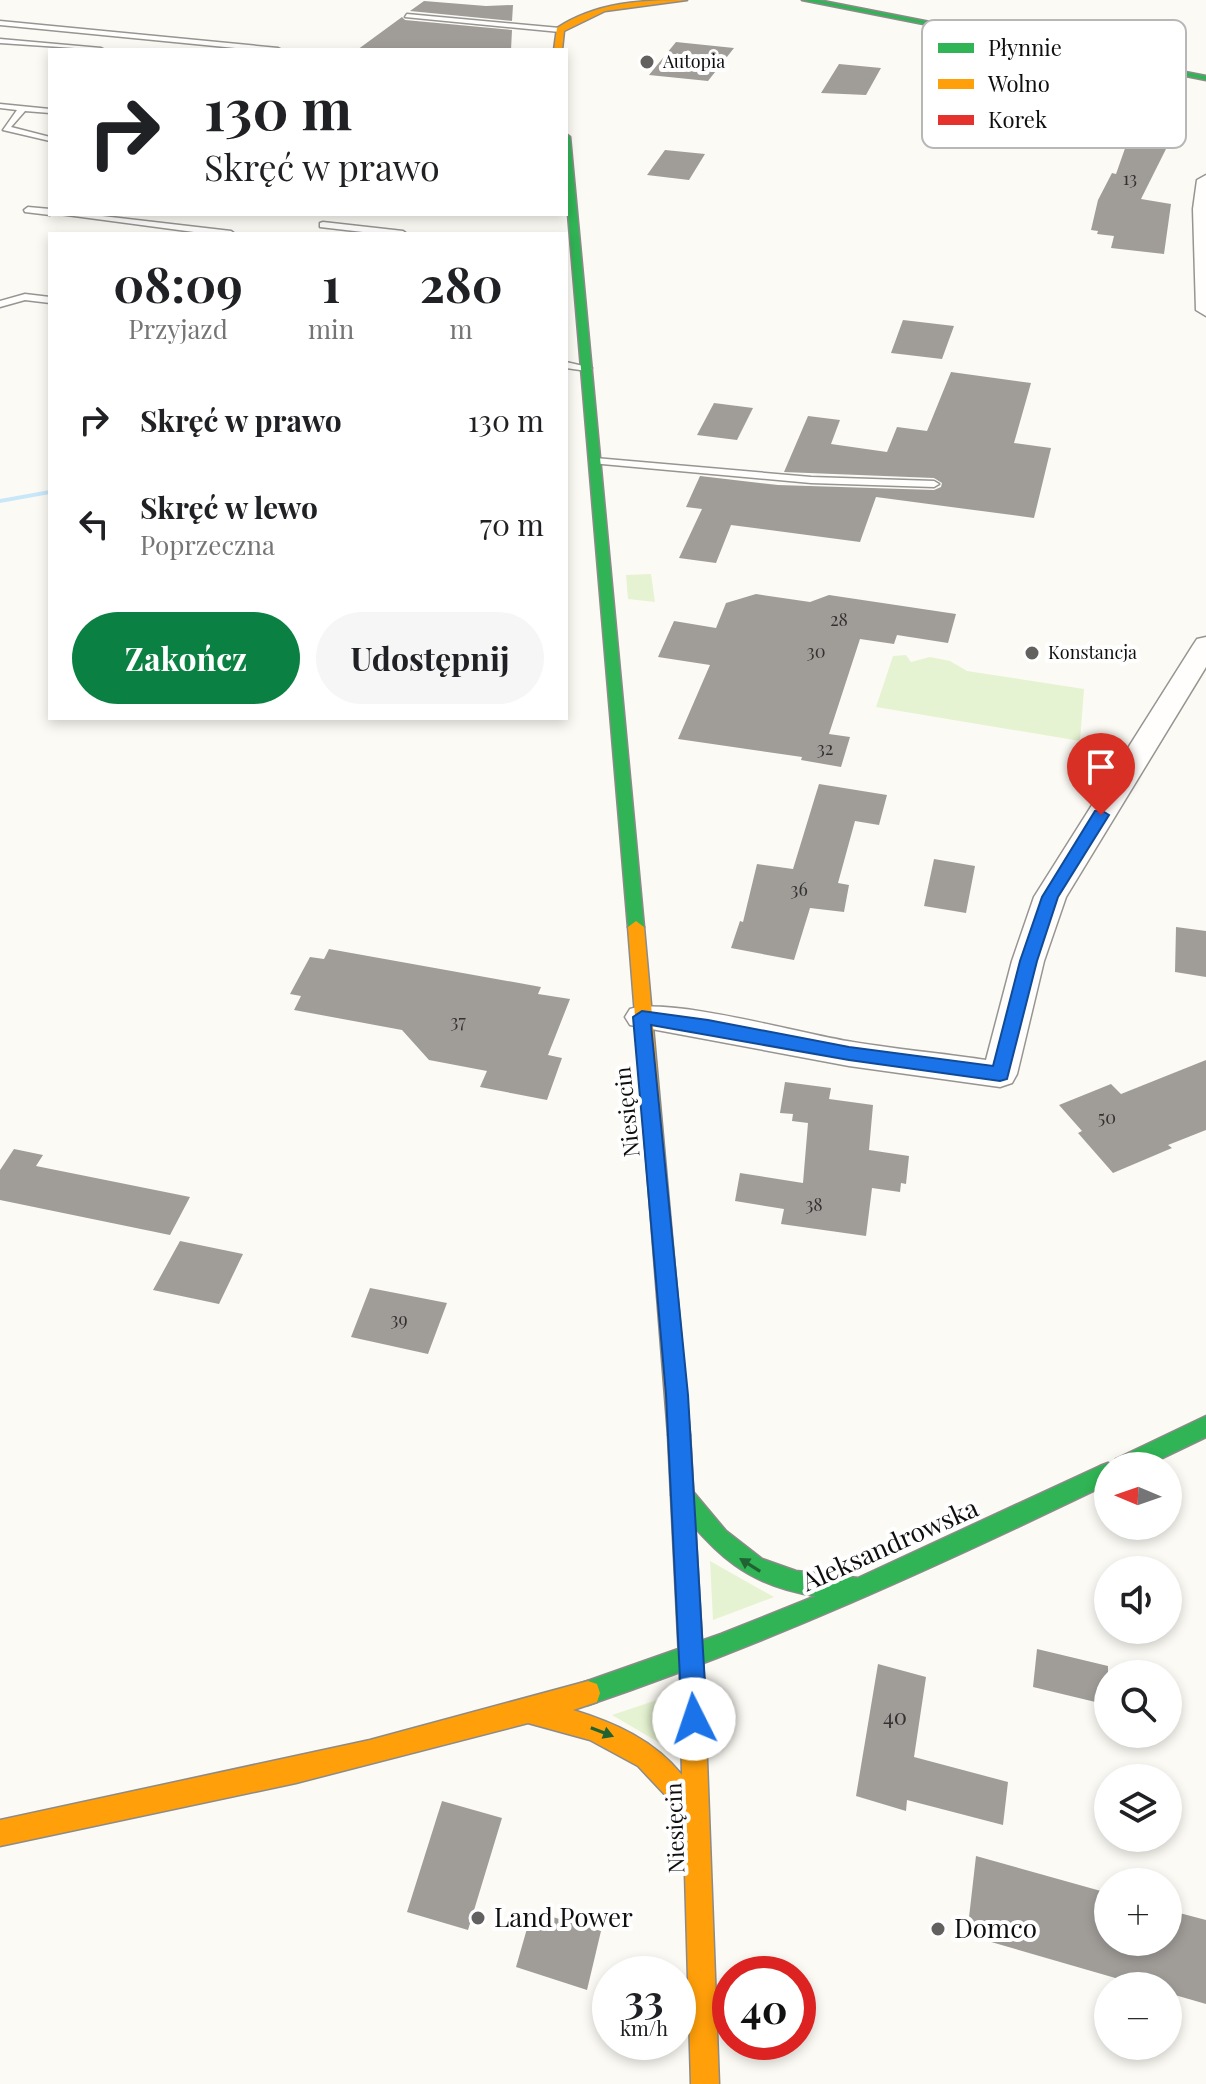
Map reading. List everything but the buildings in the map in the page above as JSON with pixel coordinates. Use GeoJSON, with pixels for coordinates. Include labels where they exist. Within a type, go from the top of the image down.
{"type":"FeatureCollection","features":[{"type":"Feature","properties":{"kind":"street"},"geometry":{"type":"LineString","coordinates":[[558,48],[560,30],[574,20],[598,11],[683,0]]}},
{"type":"Feature","properties":{"kind":"street"},"geometry":{"type":"LineString","coordinates":[[806,0],[922,23]]}},
{"type":"Feature","properties":{"kind":"street"},"geometry":{"type":"LineString","coordinates":[[1186,74],[1206,78]]}},
{"type":"Feature","properties":{"kind":"street"},"geometry":{"type":"LineString","coordinates":[[1206,180],[1202,209],[1206,310]]}},
{"type":"Feature","properties":{"kind":"street","name":"Niesięcin"},"geometry":{"type":"LineString","coordinates":[[569,197],[571,249],[587,368],[671,1323],[699,1843],[705,2084]]}},
{"type":"Feature","properties":{"kind":"street"},"geometry":{"type":"LineString","coordinates":[[642,1017],[708,1026],[849,1054],[1000,1074],[1028,961],[1050,897],[1206,645]]}},
{"type":"Feature","properties":{"kind":"street"},"geometry":{"type":"LineString","coordinates":[[1153,1452],[1206,1426]]}},
{"type":"Feature","properties":{"kind":"street","name":"Aleksandrowska"},"geometry":{"type":"LineString","coordinates":[[0,1833],[332,1763],[527,1711],[690,1658],[904,1570],[1094,1480]]}},
{"type":"Feature","properties":{"kind":"street"},"geometry":{"type":"LineString","coordinates":[[682,1495],[726,1550],[767,1576],[813,1588],[862,1586],[904,1570]]}},
{"type":"Feature","properties":{"kind":"street"},"geometry":{"type":"LineString","coordinates":[[527,1711],[572,1720],[615,1737],[656,1761],[678,1790],[699,1843]]}},
{"type":"Feature","properties":{"kind":"lane"},"geometry":{"type":"LineString","coordinates":[[407,16],[560,30]]}},
{"type":"Feature","properties":{"kind":"lane"},"geometry":{"type":"LineString","coordinates":[[0,23],[259,48]]}},
{"type":"Feature","properties":{"kind":"lane"},"geometry":{"type":"LineString","coordinates":[[0,41],[79,48]]}},
{"type":"Feature","properties":{"kind":"lane"},"geometry":{"type":"LineString","coordinates":[[204,48],[211,43]]}},
{"type":"Feature","properties":{"kind":"lane"},"geometry":{"type":"LineString","coordinates":[[0,106],[48,111]]}},
{"type":"Feature","properties":{"kind":"lane"},"geometry":{"type":"LineString","coordinates":[[3,127],[23,108]]}},
{"type":"Feature","properties":{"kind":"lane"},"geometry":{"type":"LineString","coordinates":[[3,127],[48,138]]}},
{"type":"Feature","properties":{"kind":"lane"},"geometry":{"type":"LineString","coordinates":[[28,210],[48,212]]}},
{"type":"Feature","properties":{"kind":"lane"},"geometry":{"type":"LineString","coordinates":[[80,216],[214,232]]}},
{"type":"Feature","properties":{"kind":"lane"},"geometry":{"type":"LineString","coordinates":[[323,225],[385,232]]}},
{"type":"Feature","properties":{"kind":"lane"},"geometry":{"type":"LineString","coordinates":[[0,304],[25,297],[48,300]]}},
{"type":"Feature","properties":{"kind":"lane"},"geometry":{"type":"LineString","coordinates":[[568,365],[587,368]]}},
{"type":"Feature","properties":{"kind":"lane"},"geometry":{"type":"LineString","coordinates":[[595,461],[798,479],[934,484]]}},
{"type":"Feature","properties":{"kind":"green space"},"geometry":{"type":"Polygon","coordinates":[[[651,574],[655,602],[628,599],[626,575],[651,574]]]}},
{"type":"Feature","properties":{"kind":"green space"},"geometry":{"type":"Polygon","coordinates":[[[906,655],[911,662],[930,657],[950,661],[967,671],[1084,689],[1080,741],[876,707],[893,656],[906,655]]]}},
{"type":"Feature","properties":{"kind":"green space"},"geometry":{"type":"Polygon","coordinates":[[[710,1561],[774,1597],[713,1620],[710,1561]]]}},
{"type":"Feature","properties":{"kind":"green space"},"geometry":{"type":"Polygon","coordinates":[[[669,1696],[670,1749],[612,1715],[669,1696]]]}},
{"type":"Feature","properties":{"kind":"waterway"},"geometry":{"type":"LineString","coordinates":[[0,501],[48,492]]}},
{"type":"Feature","properties":{"kind":"traffic: fast"},"geometry":{"type":"LineString","coordinates":[[806,0],[922,23]]}},
{"type":"Feature","properties":{"kind":"traffic: fast"},"geometry":{"type":"LineString","coordinates":[[1186,74],[1206,78]]}},
{"type":"Feature","properties":{"kind":"traffic: fast"},"geometry":{"type":"LineString","coordinates":[[568,160],[636,927]]}},
{"type":"Feature","properties":{"kind":"traffic: fast"},"geometry":{"type":"LineString","coordinates":[[1153,1452],[1206,1426]]}},
{"type":"Feature","properties":{"kind":"traffic: fast"},"geometry":{"type":"LineString","coordinates":[[588,1693],[655,1671],[787,1620],[1094,1480]]}},
{"type":"Feature","properties":{"kind":"traffic: fast"},"geometry":{"type":"LineString","coordinates":[[682,1495],[718,1538],[754,1566],[796,1582],[853,1587]]}},
{"type":"Feature","properties":{"kind":"traffic: slow"},"geometry":{"type":"LineString","coordinates":[[558,48],[560,30],[588,14],[619,6],[683,0]]}},
{"type":"Feature","properties":{"kind":"traffic: slow"},"geometry":{"type":"LineString","coordinates":[[636,927],[679,1435]]}},
{"type":"Feature","properties":{"kind":"traffic: slow"},"geometry":{"type":"LineString","coordinates":[[692,1678],[705,2084]]}},
{"type":"Feature","properties":{"kind":"traffic: slow"},"geometry":{"type":"LineString","coordinates":[[0,1833],[370,1753],[588,1693]]}},
{"type":"Feature","properties":{"kind":"traffic: slow"},"geometry":{"type":"LineString","coordinates":[[527,1711],[610,1735],[647,1757],[677,1789],[693,1829]]}},
{"type":"Feature","properties":{"kind":"traffic: jam"},"geometry":{"type":"LineString","coordinates":[[679,1435],[692,1678]]}},
{"type":"Feature","properties":{"kind":"place","name":"Autopia"},"geometry":{"type":"Point","coordinates":[647,62]}},
{"type":"Feature","properties":{"kind":"place","name":"Konstancja"},"geometry":{"type":"Point","coordinates":[1032,653]}},
{"type":"Feature","properties":{"kind":"place","name":"Land Power"},"geometry":{"type":"Point","coordinates":[478,1918]}},
{"type":"Feature","properties":{"kind":"place","name":"Domco"},"geometry":{"type":"Point","coordinates":[938,1929]}},
{"type":"Feature","properties":{"kind":"route"},"geometry":{"type":"LineString","coordinates":[[694,1719],[677,1395],[642,1017],[708,1026],[849,1054],[1000,1074],[1028,961],[1050,897],[1101,815]]}}]}
